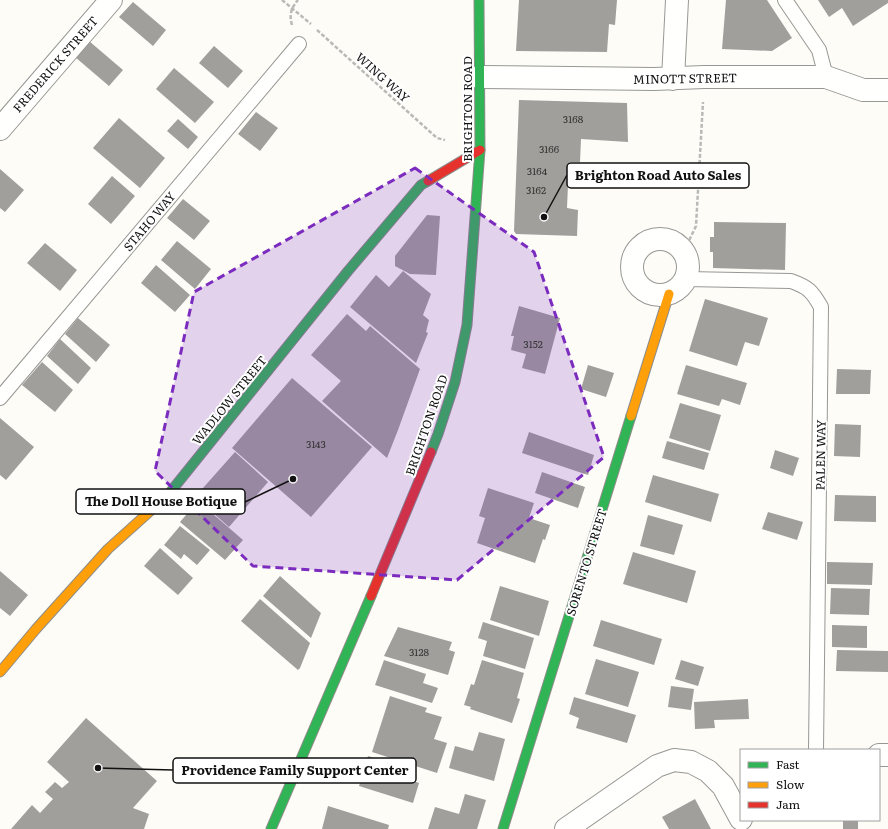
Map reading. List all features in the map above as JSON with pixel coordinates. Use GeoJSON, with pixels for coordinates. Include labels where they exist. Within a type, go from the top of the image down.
{"type":"FeatureCollection","features":[{"type":"Feature","properties":{"kind":"street","name":"FREDERICK STREET"},"geometry":{"type":"LineString","coordinates":[[0,129],[111,0]]}},
{"type":"Feature","properties":{"kind":"street","name":"BRIGHTON ROAD"},"geometry":{"type":"LineString","coordinates":[[271,829],[399,530],[438,434],[454,382],[467,325],[480,150],[479,0]]}},
{"type":"Feature","properties":{"kind":"street"},"geometry":{"type":"LineString","coordinates":[[673,79],[677,0]]}},
{"type":"Feature","properties":{"kind":"street","name":"MINOTT STREET"},"geometry":{"type":"LineString","coordinates":[[479,77],[673,79],[704,77],[826,77],[863,90],[888,90]]}},
{"type":"Feature","properties":{"kind":"street","name":"WADLOW STREET"},"geometry":{"type":"LineString","coordinates":[[0,672],[36,629],[108,549],[164,499],[348,271],[421,185],[480,150]]}},
{"type":"Feature","properties":{"kind":"street"},"geometry":{"type":"LineString","coordinates":[[658,239],[667,240],[677,244],[684,251],[688,260],[688,270],[686,279],[681,287],[663,296],[653,295],[637,284],[633,275],[632,265],[634,255],[640,247],[648,242],[658,239]]}},
{"type":"Feature","properties":{"kind":"street","name":"SORENTO STREET"},"geometry":{"type":"LineString","coordinates":[[503,829],[669,294]]}},
{"type":"Feature","properties":{"kind":"street"},"geometry":{"type":"LineString","coordinates":[[566,829],[597,819],[657,766],[674,760],[691,762],[708,771],[723,786],[740,817]]}},
{"type":"Feature","properties":{"kind":"lane"},"geometry":{"type":"LineString","coordinates":[[785,0],[819,50],[826,77]]}},
{"type":"Feature","properties":{"kind":"lane","name":"STAHO WAY"},"geometry":{"type":"LineString","coordinates":[[0,398],[298,44]]}},
{"type":"Feature","properties":{"kind":"lane","name":"PALEN WAY"},"geometry":{"type":"LineString","coordinates":[[686,279],[791,281],[804,286],[814,295],[822,307],[816,749]]}},
{"type":"Feature","properties":{"kind":"path","name":"WING WAY"},"geometry":{"type":"LineString","coordinates":[[282,0],[292,7],[437,138],[480,150]]}},
{"type":"Feature","properties":{"kind":"path"},"geometry":{"type":"LineString","coordinates":[[292,7],[298,0]]}},
{"type":"Feature","properties":{"kind":"path"},"geometry":{"type":"LineString","coordinates":[[684,251],[696,226],[704,77]]}},
{"type":"Feature","properties":{"kind":"highlighted area"},"geometry":{"type":"Polygon","coordinates":[[[415,168],[534,252],[604,457],[457,580],[253,566],[155,471],[194,292],[415,168]]]}},
{"type":"Feature","properties":{"kind":"building"},"geometry":{"type":"Polygon","coordinates":[[[519,0],[617,0],[615,25],[609,24],[607,52],[516,51],[519,0]]]}},
{"type":"Feature","properties":{"kind":"building"},"geometry":{"type":"Polygon","coordinates":[[[726,0],[767,0],[792,38],[772,51],[722,49],[726,0]]]}},
{"type":"Feature","properties":{"kind":"building"},"geometry":{"type":"Polygon","coordinates":[[[818,0],[888,0],[888,3],[853,26],[842,8],[829,17],[818,0]]]}},
{"type":"Feature","properties":{"kind":"building"},"geometry":{"type":"Polygon","coordinates":[[[133,2],[166,30],[153,46],[119,17],[133,2]]]}},
{"type":"Feature","properties":{"kind":"building"},"geometry":{"type":"Polygon","coordinates":[[[89,41],[123,70],[109,86],[75,57],[89,41]]]}},
{"type":"Feature","properties":{"kind":"building"},"geometry":{"type":"Polygon","coordinates":[[[214,46],[243,71],[228,88],[199,63],[214,46]]]}},
{"type":"Feature","properties":{"kind":"building"},"geometry":{"type":"Polygon","coordinates":[[[174,68],[214,102],[195,123],[156,89],[174,68]]]}},
{"type":"Feature","properties":{"kind":"building"},"geometry":{"type":"Polygon","coordinates":[[[519,100],[627,103],[628,142],[581,139],[580,162],[569,162],[567,208],[578,210],[577,236],[516,234],[514,231],[519,100]]]}},
{"type":"Feature","properties":{"kind":"building"},"geometry":{"type":"Polygon","coordinates":[[[256,112],[278,128],[260,151],[238,134],[256,112]]]}},
{"type":"Feature","properties":{"kind":"building"},"geometry":{"type":"Polygon","coordinates":[[[119,118],[165,158],[140,188],[93,148],[119,118]]]}},
{"type":"Feature","properties":{"kind":"building"},"geometry":{"type":"Polygon","coordinates":[[[178,119],[198,137],[188,149],[167,131],[178,119]]]}},
{"type":"Feature","properties":{"kind":"building"},"geometry":{"type":"Polygon","coordinates":[[[0,169],[24,190],[5,212],[0,208],[0,169]]]}},
{"type":"Feature","properties":{"kind":"building"},"geometry":{"type":"Polygon","coordinates":[[[112,176],[135,196],[111,224],[88,204],[112,176]]]}},
{"type":"Feature","properties":{"kind":"building"},"geometry":{"type":"Polygon","coordinates":[[[183,199],[210,221],[194,240],[167,218],[183,199]]]}},
{"type":"Feature","properties":{"kind":"building"},"geometry":{"type":"Polygon","coordinates":[[[427,215],[440,216],[436,275],[410,274],[395,266],[395,256],[427,215]]]}},
{"type":"Feature","properties":{"kind":"building"},"geometry":{"type":"Polygon","coordinates":[[[714,222],[786,223],[785,270],[713,268],[713,252],[710,252],[710,237],[714,237],[714,222]]]}},
{"type":"Feature","properties":{"kind":"building"},"geometry":{"type":"Polygon","coordinates":[[[177,241],[211,269],[195,289],[161,260],[177,241]]]}},
{"type":"Feature","properties":{"kind":"building"},"geometry":{"type":"Polygon","coordinates":[[[45,243],[77,270],[60,291],[27,263],[45,243]]]}},
{"type":"Feature","properties":{"kind":"building"},"geometry":{"type":"Polygon","coordinates":[[[156,265],[190,295],[175,312],[141,283],[156,265]]]}},
{"type":"Feature","properties":{"kind":"building"},"geometry":{"type":"Polygon","coordinates":[[[403,271],[431,294],[423,315],[429,320],[426,332],[428,333],[416,363],[350,307],[376,275],[389,287],[403,271]]]}},
{"type":"Feature","properties":{"kind":"building"},"geometry":{"type":"Polygon","coordinates":[[[705,299],[768,318],[759,346],[745,342],[737,366],[689,351],[705,299]]]}},
{"type":"Feature","properties":{"kind":"building"},"geometry":{"type":"Polygon","coordinates":[[[519,306],[560,318],[545,374],[522,368],[526,354],[511,350],[514,336],[511,336],[519,306]]]}},
{"type":"Feature","properties":{"kind":"building"},"geometry":{"type":"Polygon","coordinates":[[[347,314],[366,331],[370,326],[420,369],[387,458],[322,401],[341,381],[311,355],[347,314]]]}},
{"type":"Feature","properties":{"kind":"building"},"geometry":{"type":"Polygon","coordinates":[[[78,318],[110,345],[96,362],[65,334],[78,318]]]}},
{"type":"Feature","properties":{"kind":"building"},"geometry":{"type":"Polygon","coordinates":[[[60,339],[91,368],[78,384],[47,356],[60,339]]]}},
{"type":"Feature","properties":{"kind":"building"},"geometry":{"type":"Polygon","coordinates":[[[42,362],[73,390],[55,412],[22,385],[42,362]]]}},
{"type":"Feature","properties":{"kind":"building"},"geometry":{"type":"Polygon","coordinates":[[[588,365],[614,373],[606,397],[581,389],[588,365]]]}},
{"type":"Feature","properties":{"kind":"building"},"geometry":{"type":"Polygon","coordinates":[[[686,365],[747,383],[740,405],[722,399],[719,406],[677,394],[686,365]]]}},
{"type":"Feature","properties":{"kind":"building"},"geometry":{"type":"Polygon","coordinates":[[[837,369],[871,370],[870,394],[836,394],[837,369]]]}},
{"type":"Feature","properties":{"kind":"building"},"geometry":{"type":"Polygon","coordinates":[[[292,378],[372,447],[311,517],[232,448],[292,378]]]}},
{"type":"Feature","properties":{"kind":"building"},"geometry":{"type":"Polygon","coordinates":[[[680,403],[721,415],[710,451],[669,438],[680,403]]]}},
{"type":"Feature","properties":{"kind":"building"},"geometry":{"type":"Polygon","coordinates":[[[0,418],[34,447],[6,480],[0,475],[0,418]]]}},
{"type":"Feature","properties":{"kind":"building"},"geometry":{"type":"Polygon","coordinates":[[[835,424],[861,425],[860,457],[834,456],[835,424]]]}},
{"type":"Feature","properties":{"kind":"building"},"geometry":{"type":"Polygon","coordinates":[[[529,432],[594,455],[588,475],[522,453],[529,432]]]}},
{"type":"Feature","properties":{"kind":"building"},"geometry":{"type":"Polygon","coordinates":[[[667,441],[709,453],[704,470],[662,458],[667,441]]]}},
{"type":"Feature","properties":{"kind":"building"},"geometry":{"type":"Polygon","coordinates":[[[775,450],[799,458],[793,476],[770,468],[775,450]]]}},
{"type":"Feature","properties":{"kind":"building"},"geometry":{"type":"Polygon","coordinates":[[[235,452],[268,482],[229,527],[195,497],[235,452]]]}},
{"type":"Feature","properties":{"kind":"building"},"geometry":{"type":"Polygon","coordinates":[[[542,472],[585,487],[578,508],[535,493],[542,472]]]}},
{"type":"Feature","properties":{"kind":"building"},"geometry":{"type":"Polygon","coordinates":[[[653,475],[719,494],[711,522],[645,502],[653,475]]]}},
{"type":"Feature","properties":{"kind":"building"},"geometry":{"type":"Polygon","coordinates":[[[488,488],[534,503],[529,518],[550,525],[545,540],[543,539],[535,563],[477,543],[485,518],[479,516],[488,488]]]}},
{"type":"Feature","properties":{"kind":"building"},"geometry":{"type":"Polygon","coordinates":[[[835,495],[876,496],[876,522],[834,521],[835,495]]]}},
{"type":"Feature","properties":{"kind":"building"},"geometry":{"type":"Polygon","coordinates":[[[198,501],[243,540],[225,560],[180,522],[198,501]]]}},
{"type":"Feature","properties":{"kind":"building"},"geometry":{"type":"Polygon","coordinates":[[[768,512],[803,522],[797,540],[762,529],[768,512]]]}},
{"type":"Feature","properties":{"kind":"building"},"geometry":{"type":"Polygon","coordinates":[[[648,515],[683,525],[674,555],[640,546],[648,515]]]}},
{"type":"Feature","properties":{"kind":"building"},"geometry":{"type":"Polygon","coordinates":[[[180,526],[210,550],[197,565],[184,554],[181,559],[164,545],[180,526]]]}},
{"type":"Feature","properties":{"kind":"building"},"geometry":{"type":"Polygon","coordinates":[[[160,548],[193,578],[178,595],[144,566],[160,548]]]}},
{"type":"Feature","properties":{"kind":"building"},"geometry":{"type":"Polygon","coordinates":[[[633,552],[696,571],[687,603],[623,584],[633,552]]]}},
{"type":"Feature","properties":{"kind":"building"},"geometry":{"type":"Polygon","coordinates":[[[827,562],[873,563],[872,585],[827,584],[827,562]]]}},
{"type":"Feature","properties":{"kind":"building"},"geometry":{"type":"Polygon","coordinates":[[[0,571],[28,595],[10,616],[0,608],[0,571]]]}},
{"type":"Feature","properties":{"kind":"building"},"geometry":{"type":"Polygon","coordinates":[[[280,576],[321,613],[311,638],[263,596],[280,576]]]}},
{"type":"Feature","properties":{"kind":"building"},"geometry":{"type":"Polygon","coordinates":[[[500,586],[549,601],[539,636],[490,620],[500,586]]]}},
{"type":"Feature","properties":{"kind":"building"},"geometry":{"type":"Polygon","coordinates":[[[831,588],[870,589],[869,615],[830,614],[831,588]]]}},
{"type":"Feature","properties":{"kind":"building"},"geometry":{"type":"Polygon","coordinates":[[[260,599],[310,643],[298,670],[241,621],[260,599]]]}},
{"type":"Feature","properties":{"kind":"building"},"geometry":{"type":"Polygon","coordinates":[[[601,620],[662,639],[654,665],[593,646],[601,620]]]}},
{"type":"Feature","properties":{"kind":"building"},"geometry":{"type":"Polygon","coordinates":[[[483,622],[534,638],[525,669],[483,656],[487,641],[478,638],[483,622]]]}},
{"type":"Feature","properties":{"kind":"building"},"geometry":{"type":"Polygon","coordinates":[[[832,625],[867,626],[867,648],[832,647],[832,625]]]}},
{"type":"Feature","properties":{"kind":"building"},"geometry":{"type":"Polygon","coordinates":[[[398,627],[452,642],[449,650],[455,652],[448,675],[384,656],[398,627]]]}},
{"type":"Feature","properties":{"kind":"building"},"geometry":{"type":"Polygon","coordinates":[[[837,650],[888,651],[888,672],[836,671],[837,650]]]}},
{"type":"Feature","properties":{"kind":"building"},"geometry":{"type":"Polygon","coordinates":[[[596,659],[639,672],[628,707],[585,694],[596,659]]]}},
{"type":"Feature","properties":{"kind":"building"},"geometry":{"type":"Polygon","coordinates":[[[384,660],[426,674],[423,683],[438,688],[432,703],[375,685],[384,660]]]}},
{"type":"Feature","properties":{"kind":"building"},"geometry":{"type":"Polygon","coordinates":[[[482,660],[524,673],[517,698],[520,699],[512,723],[470,709],[471,707],[464,705],[471,684],[474,685],[482,660]]]}},
{"type":"Feature","properties":{"kind":"building"},"geometry":{"type":"Polygon","coordinates":[[[681,660],[704,667],[698,686],[675,679],[681,660]]]}},
{"type":"Feature","properties":{"kind":"building"},"geometry":{"type":"Polygon","coordinates":[[[671,686],[694,689],[691,710],[668,707],[671,686]]]}},
{"type":"Feature","properties":{"kind":"building"},"geometry":{"type":"Polygon","coordinates":[[[390,696],[427,708],[425,712],[442,717],[434,739],[447,743],[437,773],[372,752],[390,696]]]}},
{"type":"Feature","properties":{"kind":"building"},"geometry":{"type":"Polygon","coordinates":[[[574,697],[636,715],[627,743],[576,728],[579,718],[569,714],[574,697]]]}},
{"type":"Feature","properties":{"kind":"building"},"geometry":{"type":"Polygon","coordinates":[[[748,699],[749,719],[714,720],[715,728],[695,729],[694,702],[748,699]]]}},
{"type":"Feature","properties":{"kind":"building"},"geometry":{"type":"Polygon","coordinates":[[[86,718],[157,781],[133,808],[149,814],[144,829],[11,829],[32,805],[40,813],[53,799],[45,792],[55,782],[62,788],[69,782],[47,762],[86,718]]]}},
{"type":"Feature","properties":{"kind":"building"},"geometry":{"type":"Polygon","coordinates":[[[479,732],[505,739],[494,781],[449,768],[455,746],[473,751],[479,732]]]}},
{"type":"Feature","properties":{"kind":"building"},"geometry":{"type":"Polygon","coordinates":[[[368,756],[408,769],[405,778],[419,783],[413,803],[359,786],[368,756]]]}},
{"type":"Feature","properties":{"kind":"building"},"geometry":{"type":"Polygon","coordinates":[[[465,794],[486,800],[477,829],[428,829],[435,807],[459,814],[465,794]]]}},
{"type":"Feature","properties":{"kind":"building"},"geometry":{"type":"Polygon","coordinates":[[[695,799],[711,829],[669,829],[662,817],[695,799]]]}},
{"type":"Feature","properties":{"kind":"building"},"geometry":{"type":"Polygon","coordinates":[[[328,806],[389,825],[388,829],[322,829],[328,806]]]}},
{"type":"Feature","properties":{"kind":"building"},"geometry":{"type":"Polygon","coordinates":[[[843,821],[858,821],[858,829],[843,829],[843,821]]]}},
{"type":"Feature","properties":{"kind":"traffic: fast"},"geometry":{"type":"LineString","coordinates":[[431,452],[455,382],[467,325],[480,150],[479,0]]}},
{"type":"Feature","properties":{"kind":"traffic: fast"},"geometry":{"type":"LineString","coordinates":[[168,495],[348,271],[421,185],[428,181]]}},
{"type":"Feature","properties":{"kind":"traffic: fast"},"geometry":{"type":"LineString","coordinates":[[503,829],[631,416]]}},
{"type":"Feature","properties":{"kind":"traffic: fast"},"geometry":{"type":"LineString","coordinates":[[271,829],[371,596]]}},
{"type":"Feature","properties":{"kind":"traffic: slow"},"geometry":{"type":"LineString","coordinates":[[631,416],[669,294]]}},
{"type":"Feature","properties":{"kind":"traffic: slow"},"geometry":{"type":"LineString","coordinates":[[0,672],[36,629],[108,549],[168,495]]}},
{"type":"Feature","properties":{"kind":"traffic: jam"},"geometry":{"type":"LineString","coordinates":[[428,181],[480,150]]}},
{"type":"Feature","properties":{"kind":"traffic: jam"},"geometry":{"type":"LineString","coordinates":[[371,596],[431,452]]}},
{"type":"Feature","properties":{"kind":"place","name":"Brighton Road Auto Sales"},"geometry":{"type":"Point","coordinates":[544,217]}},
{"type":"Feature","properties":{"kind":"place","name":"The Doll House Botique"},"geometry":{"type":"Point","coordinates":[293,479]}},
{"type":"Feature","properties":{"kind":"place","name":"Providence Family Support Center"},"geometry":{"type":"Point","coordinates":[98,768]}}]}
